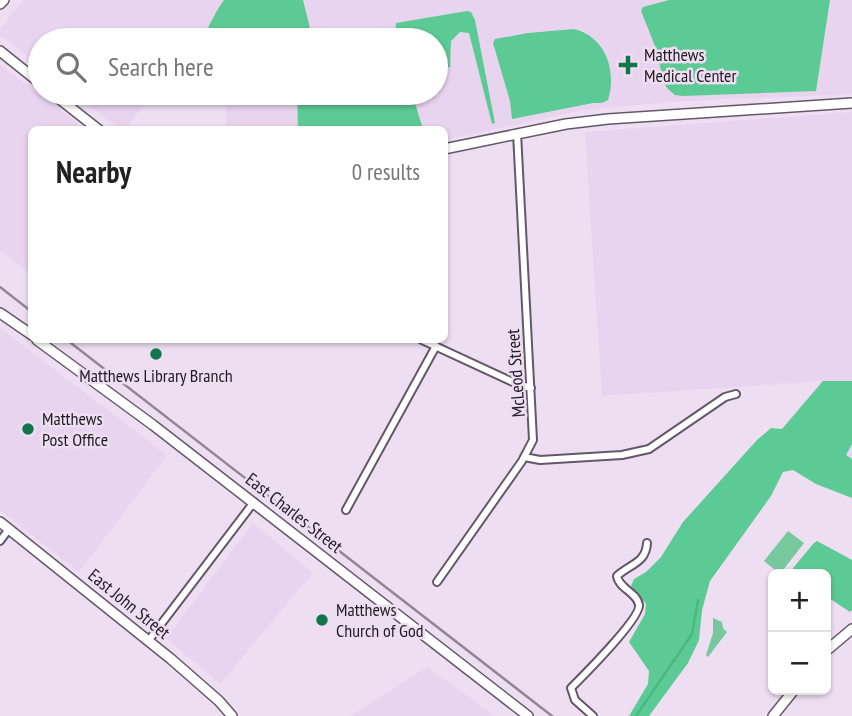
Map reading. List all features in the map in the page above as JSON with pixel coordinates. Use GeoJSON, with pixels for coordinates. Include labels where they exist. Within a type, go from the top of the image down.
{"type":"FeatureCollection","features":[{"type":"Feature","properties":{"kind":"main road"},"geometry":{"type":"LineString","coordinates":[[0,4],[4,0]]}},
{"type":"Feature","properties":{"kind":"main road"},"geometry":{"type":"LineString","coordinates":[[0,51],[28,73]]}},
{"type":"Feature","properties":{"kind":"main road"},"geometry":{"type":"LineString","coordinates":[[448,148],[517,133],[608,119],[852,103]]}},
{"type":"Feature","properties":{"kind":"main road"},"geometry":{"type":"LineString","coordinates":[[67,105],[94,126]]}},
{"type":"Feature","properties":{"kind":"main road"},"geometry":{"type":"LineString","coordinates":[[0,313],[28,332]]}},
{"type":"Feature","properties":{"kind":"main road","name":"East Charles Street"},"geometry":{"type":"LineString","coordinates":[[41,343],[254,502],[528,716]]}},
{"type":"Feature","properties":{"kind":"main road","name":"East John Street"},"geometry":{"type":"LineString","coordinates":[[0,523],[149,640],[219,701],[232,716]]}},
{"type":"Feature","properties":{"kind":"main road"},"geometry":{"type":"LineString","coordinates":[[831,647],[852,629]]}},
{"type":"Feature","properties":{"kind":"main road"},"geometry":{"type":"LineString","coordinates":[[773,716],[790,695]]}},
{"type":"Feature","properties":{"kind":"street","name":"McLeod Street"},"geometry":{"type":"LineString","coordinates":[[437,582],[533,440],[517,133]]}},
{"type":"Feature","properties":{"kind":"street"},"geometry":{"type":"LineString","coordinates":[[429,343],[531,388]]}},
{"type":"Feature","properties":{"kind":"street"},"geometry":{"type":"LineString","coordinates":[[346,510],[436,346]]}},
{"type":"Feature","properties":{"kind":"street"},"geometry":{"type":"LineString","coordinates":[[524,457],[540,460],[622,455],[649,449],[725,397],[736,394]]}},
{"type":"Feature","properties":{"kind":"street"},"geometry":{"type":"LineString","coordinates":[[149,640],[254,502]]}},
{"type":"Feature","properties":{"kind":"street"},"geometry":{"type":"LineString","coordinates":[[0,541],[9,529]]}},
{"type":"Feature","properties":{"kind":"street"},"geometry":{"type":"LineString","coordinates":[[593,716],[573,697],[571,688],[638,613],[637,599],[618,583],[617,576],[641,560],[646,553],[647,543]]}},
{"type":"Feature","properties":{"kind":"shaded area"},"geometry":{"type":"Polygon","coordinates":[[[23,0],[231,0],[214,28],[28,28],[28,57],[0,35],[0,29],[23,0]]]}},
{"type":"Feature","properties":{"kind":"shaded area","name":"Matthews Medical Center"},"geometry":{"type":"Polygon","coordinates":[[[287,0],[852,0],[852,94],[669,102],[584,110],[448,139],[448,126],[226,126],[226,105],[448,105],[448,28],[293,28],[287,0]]]}},
{"type":"Feature","properties":{"kind":"shaded area"},"geometry":{"type":"Polygon","coordinates":[[[0,65],[28,86],[28,105],[54,105],[78,123],[76,126],[28,126],[28,272],[0,250],[0,65]]]}},
{"type":"Feature","properties":{"kind":"shaded area"},"geometry":{"type":"Polygon","coordinates":[[[89,105],[143,105],[128,126],[116,126],[89,105]]]}},
{"type":"Feature","properties":{"kind":"shaded area"},"geometry":{"type":"Polygon","coordinates":[[[852,112],[852,470],[782,429],[822,381],[602,396],[585,132],[852,112]]]}},
{"type":"Feature","properties":{"kind":"shaded area"},"geometry":{"type":"Polygon","coordinates":[[[0,328],[167,455],[79,572],[0,510],[0,328]]]}},
{"type":"Feature","properties":{"kind":"shaded area"},"geometry":{"type":"Polygon","coordinates":[[[253,523],[313,573],[220,684],[166,638],[253,523]]]}},
{"type":"Feature","properties":{"kind":"shaded area"},"geometry":{"type":"Polygon","coordinates":[[[427,667],[495,716],[350,716],[427,667]]]}},
{"type":"Feature","properties":{"kind":"green space"},"geometry":{"type":"Polygon","coordinates":[[[224,0],[303,0],[310,28],[208,28],[224,0]]]}},
{"type":"Feature","properties":{"kind":"green space"},"geometry":{"type":"Polygon","coordinates":[[[669,0],[830,0],[816,91],[675,95],[663,81],[657,51],[641,11],[643,7],[669,0]]]}},
{"type":"Feature","properties":{"kind":"green space"},"geometry":{"type":"Polygon","coordinates":[[[471,12],[475,20],[495,123],[492,124],[469,33],[460,32],[451,41],[448,68],[448,28],[395,28],[396,23],[471,12]]]}},
{"type":"Feature","properties":{"kind":"green space"},"geometry":{"type":"Polygon","coordinates":[[[574,29],[594,39],[606,57],[611,78],[608,100],[512,119],[510,101],[493,43],[495,39],[574,29]]]}},
{"type":"Feature","properties":{"kind":"green space"},"geometry":{"type":"Polygon","coordinates":[[[297,105],[416,105],[422,126],[298,126],[297,105]]]}},
{"type":"Feature","properties":{"kind":"green space"},"geometry":{"type":"Polygon","coordinates":[[[823,381],[852,381],[852,444],[846,455],[852,459],[852,498],[816,484],[793,470],[783,472],[771,496],[710,581],[702,610],[699,640],[688,663],[649,716],[629,716],[648,684],[649,671],[629,642],[645,614],[646,604],[631,586],[634,579],[646,572],[661,557],[683,522],[757,440],[771,428],[782,429],[823,381]]]}},
{"type":"Feature","properties":{"kind":"green space"},"geometry":{"type":"Polygon","coordinates":[[[788,531],[804,543],[784,569],[774,569],[764,561],[788,531]]]}},
{"type":"Feature","properties":{"kind":"green space"},"geometry":{"type":"Polygon","coordinates":[[[817,541],[852,560],[850,612],[831,599],[831,569],[793,569],[817,541]]]}},
{"type":"Feature","properties":{"kind":"green space"},"geometry":{"type":"Polygon","coordinates":[[[713,618],[722,622],[727,632],[708,657],[706,655],[713,633],[713,618]]]}},
{"type":"Feature","properties":{"kind":"waterway"},"geometry":{"type":"LineString","coordinates":[[636,716],[692,634],[698,600]]}},
{"type":"Feature","properties":{"kind":"railway"},"geometry":{"type":"LineString","coordinates":[[0,287],[28,309]]}},
{"type":"Feature","properties":{"kind":"railway"},"geometry":{"type":"LineString","coordinates":[[71,343],[552,716]]}},
{"type":"Feature","properties":{"kind":"place","name":"Matthews Medical Center"},"geometry":{"type":"Point","coordinates":[628,65]}},
{"type":"Feature","properties":{"kind":"place","name":"Matthews Library Branch"},"geometry":{"type":"Point","coordinates":[156,354]}},
{"type":"Feature","properties":{"kind":"place","name":"Matthews Post Office"},"geometry":{"type":"Point","coordinates":[28,429]}},
{"type":"Feature","properties":{"kind":"place","name":"Matthews Church of God"},"geometry":{"type":"Point","coordinates":[322,620]}}]}
